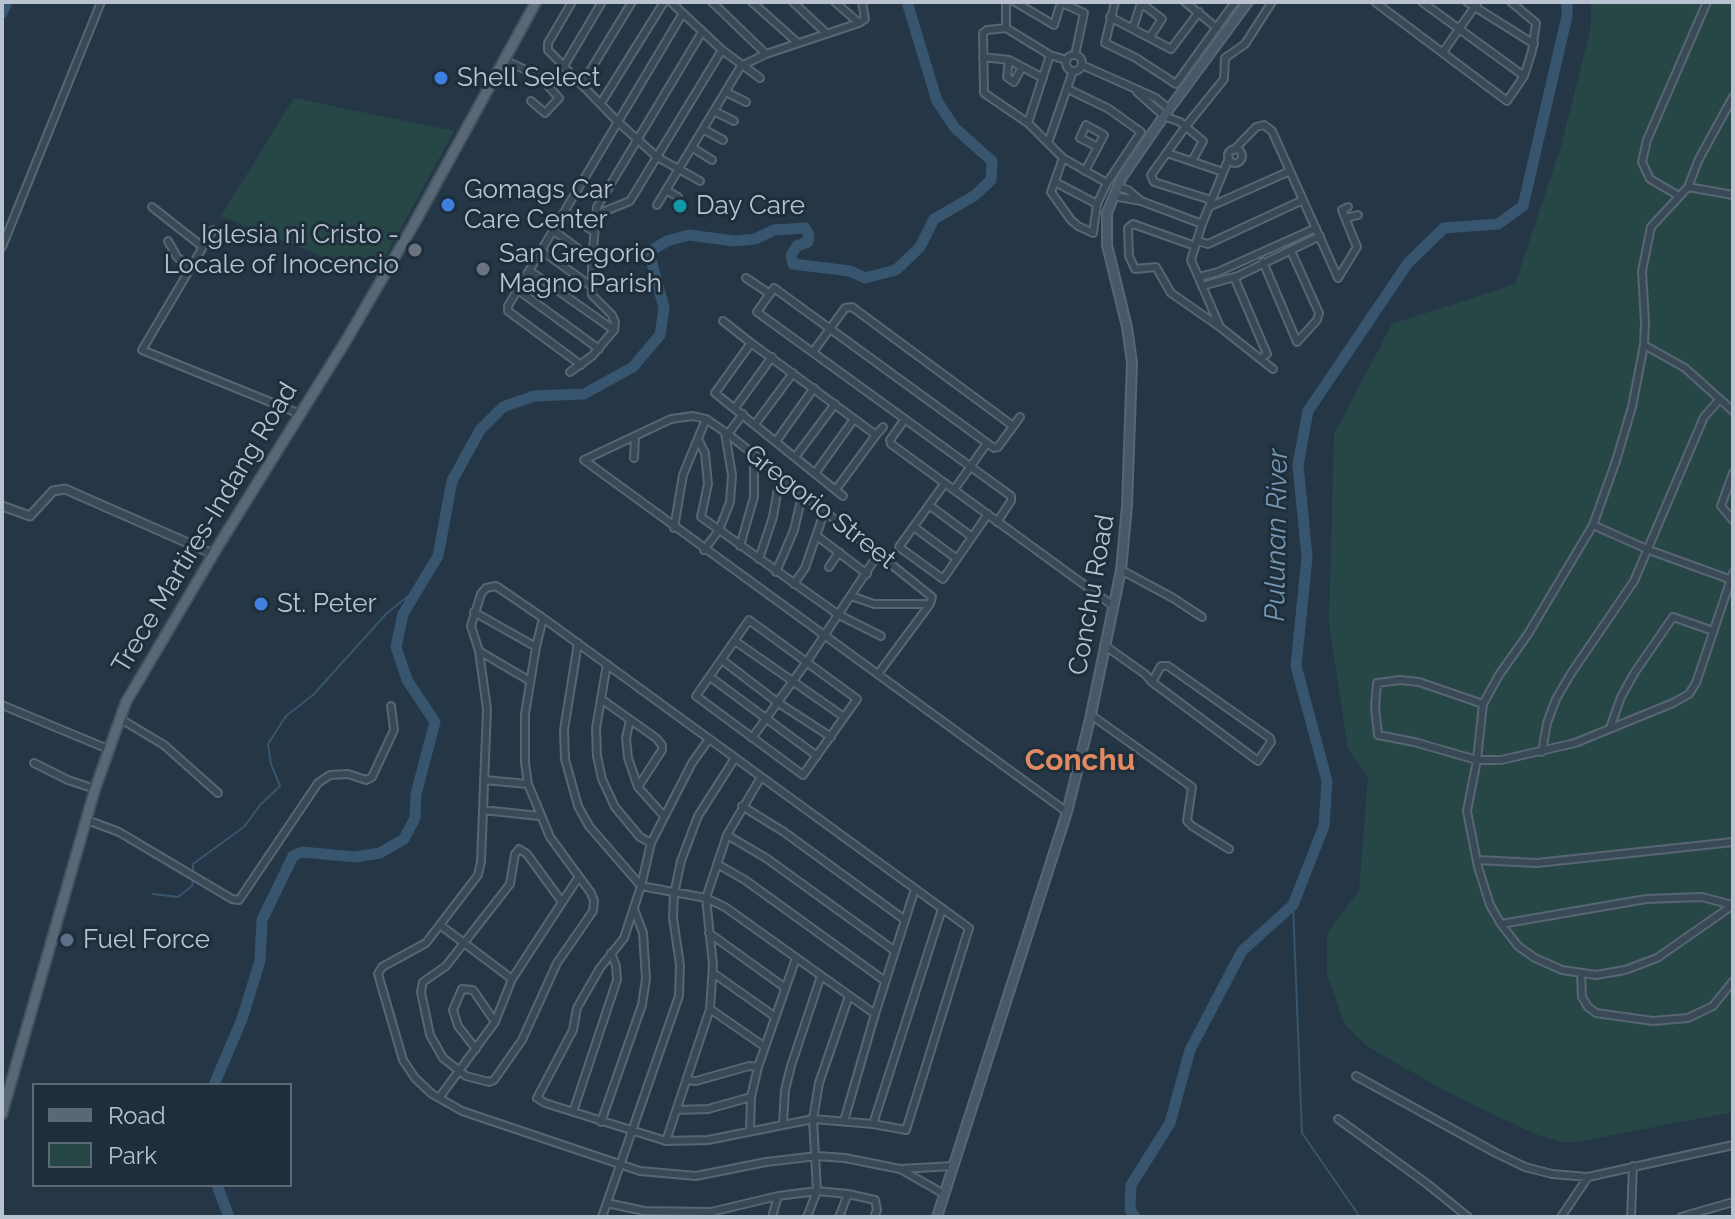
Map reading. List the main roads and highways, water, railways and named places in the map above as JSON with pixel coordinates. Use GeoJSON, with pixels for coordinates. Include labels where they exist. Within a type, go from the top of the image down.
{"type":"FeatureCollection","features":[{"type":"Feature","properties":{"kind":"main road","name":"Trece Martires-Indang Road"},"geometry":{"type":"LineString","coordinates":[[2,1114],[95,789],[119,718],[140,675],[414,224],[536,2]]}},
{"type":"Feature","properties":{"kind":"main road","name":"Conchu Road"},"geometry":{"type":"LineString","coordinates":[[937,1217],[1067,812],[1121,570],[1127,506],[1132,363],[1107,245],[1107,213],[1117,187],[1166,112],[1248,2]]}},
{"type":"Feature","properties":{"kind":"waterway"},"geometry":{"type":"LineString","coordinates":[[2,13],[7,2]]}},
{"type":"Feature","properties":{"kind":"waterway"},"geometry":{"type":"LineString","coordinates":[[215,1083],[242,1019],[260,961],[262,920],[293,856],[302,852],[355,857],[380,853],[404,839],[415,818],[416,794],[435,722],[407,680],[396,647],[403,614],[438,556],[452,481],[480,430],[503,407],[534,396],[584,394],[633,367],[660,335],[664,308],[649,252],[667,241],[689,235],[734,241],[755,239],[774,230],[805,228],[809,235],[808,242],[797,246],[791,255],[793,264],[850,271],[865,278],[896,270],[920,247],[934,219],[974,196],[991,180],[992,161],[955,128],[937,101],[907,2]]}},
{"type":"Feature","properties":{"kind":"waterway","name":"Pulunan River"},"geometry":{"type":"LineString","coordinates":[[1135,1217],[1130,1210],[1131,1185],[1170,1123],[1190,1050],[1242,951],[1293,905],[1324,826],[1327,781],[1296,666],[1307,557],[1298,465],[1308,411],[1408,263],[1444,228],[1498,224],[1523,206],[1567,16],[1567,2]]}},
{"type":"Feature","properties":{"kind":"waterway"},"geometry":{"type":"LineString","coordinates":[[193,874],[193,864],[245,826],[260,805],[280,786],[271,764],[268,744],[286,716],[313,695],[387,613],[422,585]]}},
{"type":"Feature","properties":{"kind":"waterway"},"geometry":{"type":"LineString","coordinates":[[153,894],[178,897],[192,886],[193,880]]}},
{"type":"Feature","properties":{"kind":"waterway"},"geometry":{"type":"LineString","coordinates":[[1293,905],[1302,1133],[1360,1217]]}},
{"type":"Feature","properties":{"kind":"waterway"},"geometry":{"type":"LineString","coordinates":[[218,1187],[229,1217]]}},
{"type":"Feature","properties":{"kind":"place","name":"Shell Select"},"geometry":{"type":"Point","coordinates":[441,78]}},
{"type":"Feature","properties":{"kind":"place","name":"Gomags Car Care Center"},"geometry":{"type":"Point","coordinates":[448,205]}},
{"type":"Feature","properties":{"kind":"place","name":"Day Care"},"geometry":{"type":"Point","coordinates":[680,206]}},
{"type":"Feature","properties":{"kind":"place","name":"Iglesia ni Cristo - Locale of Inocencio"},"geometry":{"type":"Point","coordinates":[415,250]}},
{"type":"Feature","properties":{"kind":"place","name":"San Gregorio Magno Parish"},"geometry":{"type":"Point","coordinates":[483,269]}},
{"type":"Feature","properties":{"kind":"place","name":"St. Peter"},"geometry":{"type":"Point","coordinates":[261,604]}},
{"type":"Feature","properties":{"kind":"place","name":"Fuel Force"},"geometry":{"type":"Point","coordinates":[67,940]}},
{"type":"Feature","properties":{"kind":"district","name":"Conchu"},"geometry":{"type":"Point","coordinates":[1080,761]}}]}
